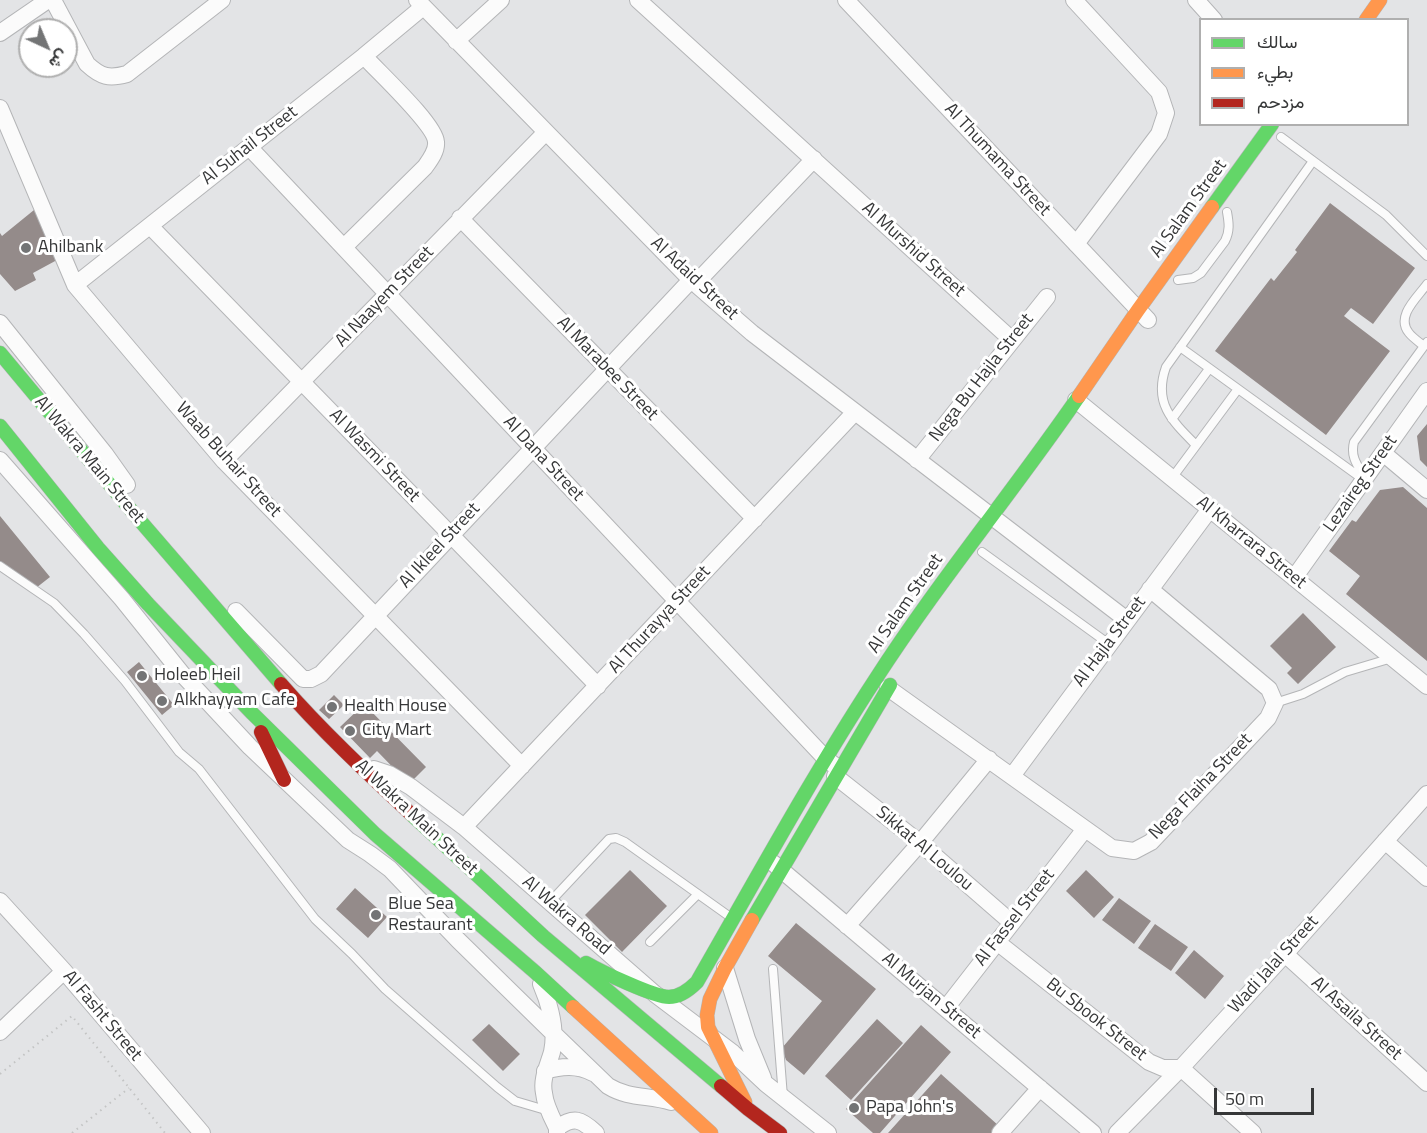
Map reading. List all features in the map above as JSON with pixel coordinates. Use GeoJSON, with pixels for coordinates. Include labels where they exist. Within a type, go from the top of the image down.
{"type":"FeatureCollection","features":[{"type":"Feature","properties":{"kind":"main road"},"geometry":{"type":"LineString","coordinates":[[1367,18],[1380,0]]}},
{"type":"Feature","properties":{"kind":"main road","name":"Al Salam Street"},"geometry":{"type":"LineString","coordinates":[[748,1109],[708,1028],[707,1015],[710,999],[826,759],[875,680],[931,598],[996,520],[1145,318],[1271,126]]}},
{"type":"Feature","properties":{"kind":"main road"},"geometry":{"type":"LineString","coordinates":[[1278,141],[1288,126]]}},
{"type":"Feature","properties":{"kind":"main road","name":"Al Salam Street"},"geometry":{"type":"LineString","coordinates":[[1213,231],[1229,208]]}},
{"type":"Feature","properties":{"kind":"main road","name":"Al Salam Street"},"geometry":{"type":"LineString","coordinates":[[1175,284],[1192,261]]}},
{"type":"Feature","properties":{"kind":"main road","name":"Al Wakra Main Street"},"geometry":{"type":"LineString","coordinates":[[0,353],[136,516],[295,700],[445,846],[543,936],[748,1109],[780,1133]]}},
{"type":"Feature","properties":{"kind":"main road","name":"Al Salam Street"},"geometry":{"type":"LineString","coordinates":[[1081,404],[1107,379]]}},
{"type":"Feature","properties":{"kind":"main road","name":"Al Wakra Main Street"},"geometry":{"type":"LineString","coordinates":[[0,426],[98,548],[252,713],[375,834],[535,972],[711,1133]]}},
{"type":"Feature","properties":{"kind":"main road","name":"Al Salam Street"},"geometry":{"type":"LineString","coordinates":[[979,556],[996,520]]}},
{"type":"Feature","properties":{"kind":"main road"},"geometry":{"type":"LineString","coordinates":[[245,620],[248,645]]}},
{"type":"Feature","properties":{"kind":"main road","name":"Al Salam Street"},"geometry":{"type":"LineString","coordinates":[[543,936],[593,967],[655,994],[668,997],[689,990],[697,982],[734,919],[775,865],[837,773],[900,670]]}},
{"type":"Feature","properties":{"kind":"main road"},"geometry":{"type":"LineString","coordinates":[[252,713],[284,780]]}},
{"type":"Feature","properties":{"kind":"main road"},"geometry":{"type":"LineString","coordinates":[[335,828],[375,834]]}},
{"type":"Feature","properties":{"kind":"street"},"geometry":{"type":"LineString","coordinates":[[0,33],[48,0]]}},
{"type":"Feature","properties":{"kind":"street"},"geometry":{"type":"LineString","coordinates":[[53,0],[87,64],[104,76],[115,77],[127,74],[222,0]]}},
{"type":"Feature","properties":{"kind":"street"},"geometry":{"type":"LineString","coordinates":[[456,41],[501,0]]}},
{"type":"Feature","properties":{"kind":"street","name":"Al Murshid Street"},"geometry":{"type":"LineString","coordinates":[[638,0],[1012,340]]}},
{"type":"Feature","properties":{"kind":"street","name":"Al Thumama Street"},"geometry":{"type":"LineString","coordinates":[[846,0],[1145,318]]}},
{"type":"Feature","properties":{"kind":"street"},"geometry":{"type":"LineString","coordinates":[[1074,0],[1159,92],[1166,113],[1159,134],[1076,244]]}},
{"type":"Feature","properties":{"kind":"street"},"geometry":{"type":"LineString","coordinates":[[1196,0],[1212,18]]}},
{"type":"Feature","properties":{"kind":"street","name":"Al Adaid Street"},"geometry":{"type":"LineString","coordinates":[[420,3],[693,282],[752,333],[1126,620]]}},
{"type":"Feature","properties":{"kind":"street","name":"Al Suhail Street"},"geometry":{"type":"LineString","coordinates":[[75,285],[364,56],[420,3]]}},
{"type":"Feature","properties":{"kind":"street"},"geometry":{"type":"LineString","coordinates":[[344,247],[425,167],[433,156],[436,142],[431,128],[364,56]]}},
{"type":"Feature","properties":{"kind":"street","name":"Waab Buhair Street"},"geometry":{"type":"LineString","coordinates":[[0,108],[75,285],[224,461],[522,766]]}},
{"type":"Feature","properties":{"kind":"street","name":"Al Naayem Street"},"geometry":{"type":"LineString","coordinates":[[224,461],[546,132]]}},
{"type":"Feature","properties":{"kind":"street","name":"Al Dana Street"},"geometry":{"type":"LineString","coordinates":[[249,147],[837,773]]}},
{"type":"Feature","properties":{"kind":"street"},"geometry":{"type":"LineString","coordinates":[[693,282],[814,159]]}},
{"type":"Feature","properties":{"kind":"street","name":"Al Marabee Street"},"geometry":{"type":"LineString","coordinates":[[460,219],[754,519]]}},
{"type":"Feature","properties":{"kind":"street","name":"Al Wasmi Street"},"geometry":{"type":"LineString","coordinates":[[150,226],[598,686]]}},
{"type":"Feature","properties":{"kind":"street","name":"Al Ikleel Street"},"geometry":{"type":"LineString","coordinates":[[0,323],[105,454],[137,501],[185,556],[303,679],[311,679],[321,674],[607,368],[693,282]]}},
{"type":"Feature","properties":{"kind":"street","name":"Nega Bu Hajla Street"},"geometry":{"type":"LineString","coordinates":[[918,460],[1047,297]]}},
{"type":"Feature","properties":{"kind":"street","name":"Lezaireg Street"},"geometry":{"type":"LineString","coordinates":[[1294,578],[1427,391]]}},
{"type":"Feature","properties":{"kind":"street","name":"Al Kharrara Street"},"geometry":{"type":"LineString","coordinates":[[1081,404],[1427,686]]}},
{"type":"Feature","properties":{"kind":"street","name":"Al Thurayya Street"},"geometry":{"type":"LineString","coordinates":[[464,827],[855,412]]}},
{"type":"Feature","properties":{"kind":"street"},"geometry":{"type":"LineString","coordinates":[[1383,453],[1427,490]]}},
{"type":"Feature","properties":{"kind":"street","name":"Al Wakra Main Street"},"geometry":{"type":"LineString","coordinates":[[0,459],[122,599],[183,675],[243,740],[284,780],[348,840],[390,869],[451,933],[608,1086],[623,1093],[657,1098],[682,1106]]}},
{"type":"Feature","properties":{"kind":"street","name":"Al Hajla Street"},"geometry":{"type":"LineString","coordinates":[[1012,776],[1210,509]]}},
{"type":"Feature","properties":{"kind":"street"},"geometry":{"type":"LineString","coordinates":[[1150,589],[1269,689],[1275,703]]}},
{"type":"Feature","properties":{"kind":"street","name":"Nega Flaiha Street"},"geometry":{"type":"LineString","coordinates":[[888,688],[1112,848],[1134,851],[1151,842],[1268,718],[1275,703]]}},
{"type":"Feature","properties":{"kind":"street"},"geometry":{"type":"LineString","coordinates":[[847,926],[920,843],[988,759]]}},
{"type":"Feature","properties":{"kind":"street","name":"Al Wakra Road"},"geometry":{"type":"LineString","coordinates":[[357,762],[388,774],[411,787],[464,827],[655,994],[733,1053],[766,1084]]}},
{"type":"Feature","properties":{"kind":"street","name":"Sikkat Al Loulou"},"geometry":{"type":"LineString","coordinates":[[837,773],[1012,923]]}},
{"type":"Feature","properties":{"kind":"street","name":"Wadi Jalal Street"},"geometry":{"type":"LineString","coordinates":[[1123,1131],[1427,794]]}},
{"type":"Feature","properties":{"kind":"street","name":"Al Fassel Street"},"geometry":{"type":"LineString","coordinates":[[945,1008],[1085,828]]}},
{"type":"Feature","properties":{"kind":"street"},"geometry":{"type":"LineString","coordinates":[[1385,841],[1427,878]]}},
{"type":"Feature","properties":{"kind":"street","name":"Al Murjan Street"},"geometry":{"type":"LineString","coordinates":[[775,865],[1094,1133]]}},
{"type":"Feature","properties":{"kind":"street","name":"Al Fasht Street"},"geometry":{"type":"LineString","coordinates":[[0,901],[64,971],[202,1133]]}},
{"type":"Feature","properties":{"kind":"street","name":"Bu Sbook Street"},"geometry":{"type":"LineString","coordinates":[[997,942],[1149,1062],[1163,1068],[1181,1068]]}},
{"type":"Feature","properties":{"kind":"street","name":"Al Asaila Street"},"geometry":{"type":"LineString","coordinates":[[1285,954],[1427,1083]]}},
{"type":"Feature","properties":{"kind":"street"},"geometry":{"type":"LineString","coordinates":[[725,968],[747,1039],[766,1084],[828,1133]]}},
{"type":"Feature","properties":{"kind":"street"},"geometry":{"type":"LineString","coordinates":[[0,1032],[64,971]]}},
{"type":"Feature","properties":{"kind":"street"},"geometry":{"type":"LineString","coordinates":[[535,972],[548,1002],[554,1034],[545,1071],[543,1093],[549,1111],[557,1131],[567,1121],[580,1121],[596,1133]]}},
{"type":"Feature","properties":{"kind":"street"},"geometry":{"type":"LineString","coordinates":[[545,1071],[566,1066],[596,1074]]}},
{"type":"Feature","properties":{"kind":"street"},"geometry":{"type":"LineString","coordinates":[[1181,1068],[1253,1133]]}},
{"type":"Feature","properties":{"kind":"street"},"geometry":{"type":"LineString","coordinates":[[1000,1133],[1040,1088]]}},
{"type":"Feature","properties":{"kind":"lane"},"geometry":{"type":"LineString","coordinates":[[1278,141],[1313,161],[1386,215],[1427,256]]}},
{"type":"Feature","properties":{"kind":"lane"},"geometry":{"type":"LineString","coordinates":[[1196,445],[1172,419],[1164,404],[1161,392],[1166,367],[1313,161]]}},
{"type":"Feature","properties":{"kind":"lane"},"geometry":{"type":"LineString","coordinates":[[1175,284],[1201,273],[1225,241],[1229,227],[1229,208]]}},
{"type":"Feature","properties":{"kind":"lane"},"geometry":{"type":"LineString","coordinates":[[1364,479],[1352,453],[1354,442],[1425,344],[1408,333],[1404,321],[1407,310],[1427,284]]}},
{"type":"Feature","properties":{"kind":"lane"},"geometry":{"type":"LineString","coordinates":[[1180,347],[1364,479]]}},
{"type":"Feature","properties":{"kind":"lane"},"geometry":{"type":"LineString","coordinates":[[1172,419],[1209,369]]}},
{"type":"Feature","properties":{"kind":"lane"},"geometry":{"type":"LineString","coordinates":[[1172,478],[1238,389]]}},
{"type":"Feature","properties":{"kind":"lane"},"geometry":{"type":"LineString","coordinates":[[979,556],[1109,644]]}},
{"type":"Feature","properties":{"kind":"lane"},"geometry":{"type":"LineString","coordinates":[[0,566],[54,603],[84,634],[125,681],[179,752],[200,769],[315,919],[385,989],[496,1087],[515,1101],[549,1111]]}},
{"type":"Feature","properties":{"kind":"lane"},"geometry":{"type":"LineString","coordinates":[[1275,703],[1303,694],[1345,672],[1392,658]]}},
{"type":"Feature","properties":{"kind":"lane"},"geometry":{"type":"LineString","coordinates":[[550,902],[609,838],[616,838],[734,919]]}},
{"type":"Feature","properties":{"kind":"lane"},"geometry":{"type":"LineString","coordinates":[[650,942],[698,894]]}},
{"type":"Feature","properties":{"kind":"lane"},"geometry":{"type":"LineString","coordinates":[[773,969],[783,1097]]}},
{"type":"Feature","properties":{"kind":"path"},"geometry":{"type":"LineString","coordinates":[[0,1074],[72,1016],[165,1133]]}},
{"type":"Feature","properties":{"kind":"path"},"geometry":{"type":"LineString","coordinates":[[72,1133],[129,1088]]}},
{"type":"Feature","properties":{"kind":"building"},"geometry":{"type":"Polygon","coordinates":[[[1330,203],[1415,268],[1373,324],[1351,308],[1344,316],[1390,351],[1326,435],[1215,351],[1271,278],[1274,281],[1297,252],[1295,250],[1330,203]]]}},
{"type":"Feature","properties":{"kind":"building","name":"Ahilbank"},"geometry":{"type":"Polygon","coordinates":[[[34,210],[39,216],[57,260],[33,273],[36,280],[15,291],[0,274],[0,233],[2,236],[34,210]]]}},
{"type":"Feature","properties":{"kind":"building"},"geometry":{"type":"Polygon","coordinates":[[[1427,424],[1427,467],[1420,460],[1417,436],[1427,424]]]}},
{"type":"Feature","properties":{"kind":"building"},"geometry":{"type":"Polygon","coordinates":[[[1403,487],[1427,508],[1427,661],[1346,594],[1360,576],[1329,551],[1352,520],[1356,522],[1380,490],[1403,487]]]}},
{"type":"Feature","properties":{"kind":"building"},"geometry":{"type":"Polygon","coordinates":[[[0,516],[50,577],[36,588],[0,561],[0,516]]]}},
{"type":"Feature","properties":{"kind":"building"},"geometry":{"type":"Polygon","coordinates":[[[1303,613],[1336,647],[1298,684],[1287,673],[1292,668],[1270,646],[1303,613]]]}},
{"type":"Feature","properties":{"kind":"building"},"geometry":{"type":"Polygon","coordinates":[[[139,662],[174,705],[162,715],[127,672],[139,662]]]}},
{"type":"Feature","properties":{"kind":"building","name":"Health House"},"geometry":{"type":"Polygon","coordinates":[[[334,695],[344,705],[329,719],[319,710],[334,695]]]}},
{"type":"Feature","properties":{"kind":"building"},"geometry":{"type":"Polygon","coordinates":[[[364,704],[426,767],[409,784],[377,751],[370,758],[340,727],[364,704]]]}},
{"type":"Feature","properties":{"kind":"building"},"geometry":{"type":"Polygon","coordinates":[[[630,870],[667,906],[622,952],[585,915],[630,870]]]}},
{"type":"Feature","properties":{"kind":"building"},"geometry":{"type":"Polygon","coordinates":[[[1086,870],[1114,897],[1094,918],[1066,891],[1086,870]]]}},
{"type":"Feature","properties":{"kind":"building"},"geometry":{"type":"Polygon","coordinates":[[[355,888],[387,917],[368,938],[336,909],[355,888]]]}},
{"type":"Feature","properties":{"kind":"building"},"geometry":{"type":"Polygon","coordinates":[[[1119,898],[1151,921],[1134,944],[1102,920],[1119,898]]]}},
{"type":"Feature","properties":{"kind":"building"},"geometry":{"type":"Polygon","coordinates":[[[796,923],[876,989],[804,1075],[786,1060],[782,1048],[822,1001],[768,956],[796,923]]]}},
{"type":"Feature","properties":{"kind":"building"},"geometry":{"type":"Polygon","coordinates":[[[1155,924],[1188,947],[1171,971],[1138,948],[1155,924]]]}},
{"type":"Feature","properties":{"kind":"building"},"geometry":{"type":"Polygon","coordinates":[[[1194,950],[1224,976],[1205,999],[1175,973],[1194,950]]]}},
{"type":"Feature","properties":{"kind":"building"},"geometry":{"type":"Polygon","coordinates":[[[877,1019],[903,1043],[851,1100],[825,1076],[877,1019]]]}},
{"type":"Feature","properties":{"kind":"building"},"geometry":{"type":"Polygon","coordinates":[[[489,1024],[520,1054],[503,1071],[472,1040],[489,1024]]]}},
{"type":"Feature","properties":{"kind":"building"},"geometry":{"type":"Polygon","coordinates":[[[921,1025],[951,1052],[880,1133],[873,1133],[846,1109],[921,1025]]]}},
{"type":"Feature","properties":{"kind":"building"},"geometry":{"type":"Polygon","coordinates":[[[941,1074],[999,1126],[993,1133],[888,1133],[941,1074]]]}},
{"type":"Feature","properties":{"kind":"traffic: fast"},"geometry":{"type":"LineString","coordinates":[[1212,207],[1271,126]]}},
{"type":"Feature","properties":{"kind":"traffic: fast"},"geometry":{"type":"LineString","coordinates":[[0,353],[136,516],[281,684]]}},
{"type":"Feature","properties":{"kind":"traffic: fast"},"geometry":{"type":"LineString","coordinates":[[586,963],[627,983],[662,996],[673,997],[681,994],[697,982],[806,792],[875,680],[924,608],[1079,396]]}},
{"type":"Feature","properties":{"kind":"traffic: fast"},"geometry":{"type":"LineString","coordinates":[[0,426],[98,548],[252,713],[375,834],[573,1007]]}},
{"type":"Feature","properties":{"kind":"traffic: fast"},"geometry":{"type":"LineString","coordinates":[[752,920],[890,685]]}},
{"type":"Feature","properties":{"kind":"traffic: fast"},"geometry":{"type":"LineString","coordinates":[[411,814],[543,936],[721,1086]]}},
{"type":"Feature","properties":{"kind":"traffic: slow"},"geometry":{"type":"LineString","coordinates":[[1367,18],[1380,0]]}},
{"type":"Feature","properties":{"kind":"traffic: slow"},"geometry":{"type":"LineString","coordinates":[[1079,396],[1212,207]]}},
{"type":"Feature","properties":{"kind":"traffic: slow"},"geometry":{"type":"LineString","coordinates":[[745,1102],[708,1027],[707,1015],[710,999],[752,920]]}},
{"type":"Feature","properties":{"kind":"traffic: slow"},"geometry":{"type":"LineString","coordinates":[[573,1007],[711,1133]]}},
{"type":"Feature","properties":{"kind":"traffic: jam"},"geometry":{"type":"LineString","coordinates":[[281,684],[328,734],[411,814]]}},
{"type":"Feature","properties":{"kind":"traffic: jam"},"geometry":{"type":"LineString","coordinates":[[261,732],[284,780]]}},
{"type":"Feature","properties":{"kind":"traffic: jam"},"geometry":{"type":"LineString","coordinates":[[721,1086],[780,1133]]}},
{"type":"Feature","properties":{"kind":"place","name":"Ahilbank"},"geometry":{"type":"Point","coordinates":[26,248]}},
{"type":"Feature","properties":{"kind":"place","name":"Holeeb Heil"},"geometry":{"type":"Point","coordinates":[142,676]}},
{"type":"Feature","properties":{"kind":"place","name":"Alkhayyam Cafe"},"geometry":{"type":"Point","coordinates":[162,701]}},
{"type":"Feature","properties":{"kind":"place","name":"Health House"},"geometry":{"type":"Point","coordinates":[332,707]}},
{"type":"Feature","properties":{"kind":"place","name":"City Mart"},"geometry":{"type":"Point","coordinates":[350,731]}},
{"type":"Feature","properties":{"kind":"place","name":"Blue Sea Restaurant"},"geometry":{"type":"Point","coordinates":[376,915]}},
{"type":"Feature","properties":{"kind":"place","name":"Papa John's"},"geometry":{"type":"Point","coordinates":[854,1108]}}]}
